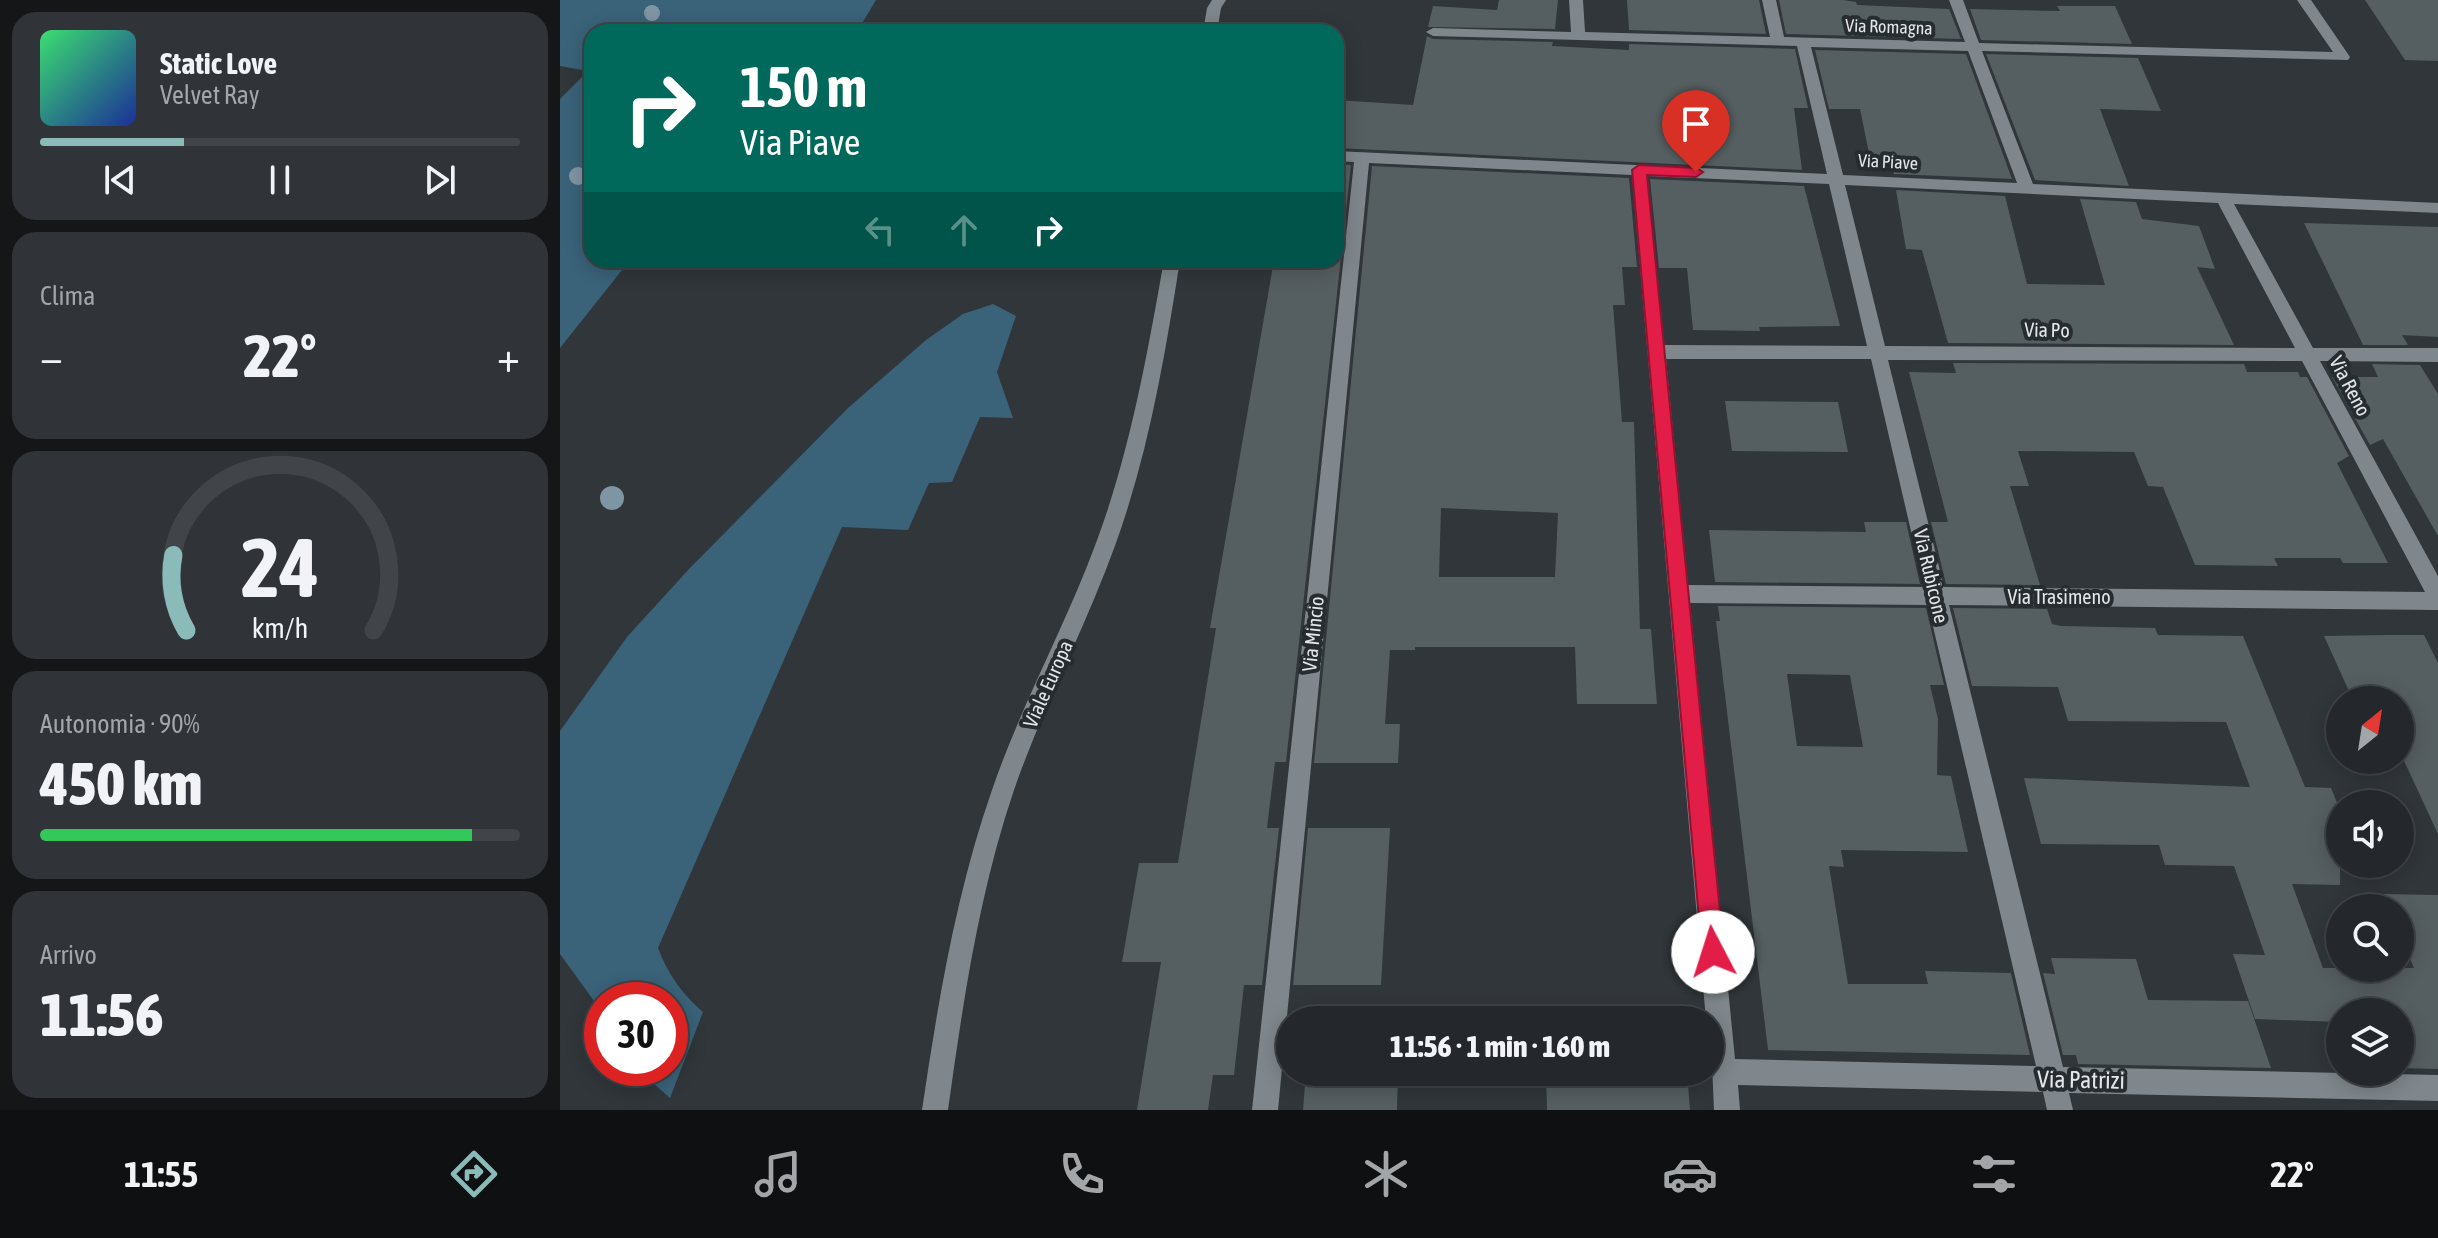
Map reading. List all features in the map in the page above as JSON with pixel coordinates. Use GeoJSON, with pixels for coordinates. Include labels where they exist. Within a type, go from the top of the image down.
{"type":"FeatureCollection","features":[{"type":"Feature","properties":{"kind":"street"},"geometry":{"type":"LineString","coordinates":[[1211,24],[1219,0]]}},
{"type":"Feature","properties":{"kind":"street"},"geometry":{"type":"LineString","coordinates":[[1576,0],[1578,36]]}},
{"type":"Feature","properties":{"kind":"street"},"geometry":{"type":"LineString","coordinates":[[1769,0],[1778,42]]}},
{"type":"Feature","properties":{"kind":"street"},"geometry":{"type":"LineString","coordinates":[[1956,0],[2027,188]]}},
{"type":"Feature","properties":{"kind":"street","name":"Via Romagna"},"geometry":{"type":"LineString","coordinates":[[1433,32],[2343,57],[2304,0]]}},
{"type":"Feature","properties":{"kind":"street","name":"Via Rubicone"},"geometry":{"type":"LineString","coordinates":[[1803,42],[2060,1110]]}},
{"type":"Feature","properties":{"kind":"street","name":"Via Piave"},"geometry":{"type":"LineString","coordinates":[[1344,156],[2438,208]]}},
{"type":"Feature","properties":{"kind":"street","name":"Via Mincio"},"geometry":{"type":"LineString","coordinates":[[1265,1110],[1362,157]]}},
{"type":"Feature","properties":{"kind":"street"},"geometry":{"type":"LineString","coordinates":[[1639,170],[1718,1006]]}},
{"type":"Feature","properties":{"kind":"street","name":"Via Reno"},"geometry":{"type":"LineString","coordinates":[[2222,196],[2438,598]]}},
{"type":"Feature","properties":{"kind":"street","name":"Viale Europa"},"geometry":{"type":"LineString","coordinates":[[935,1110],[961,945],[980,865],[1016,758],[1067,641],[1118,511],[1153,370],[1171,268]]}},
{"type":"Feature","properties":{"kind":"street","name":"Via Po"},"geometry":{"type":"LineString","coordinates":[[1656,352],[2438,355]]}},
{"type":"Feature","properties":{"kind":"street","name":"Via Trasimeno"},"geometry":{"type":"LineString","coordinates":[[1679,594],[2438,598]]}},
{"type":"Feature","properties":{"kind":"street"},"geometry":{"type":"LineString","coordinates":[[1724,1072],[1727,1110]]}},
{"type":"Feature","properties":{"kind":"street","name":"Via Patrizi"},"geometry":{"type":"LineString","coordinates":[[1724,1072],[2438,1088]]}},
{"type":"Feature","properties":{"kind":"shaded area"},"geometry":{"type":"Polygon","coordinates":[[[560,0],[876,0],[862,24],[584,24],[584,70],[560,66],[560,0]]]}},
{"type":"Feature","properties":{"kind":"shaded area"},"geometry":{"type":"Polygon","coordinates":[[[584,75],[584,268],[624,268],[560,348],[560,99],[584,75]]]}},
{"type":"Feature","properties":{"kind":"shaded area"},"geometry":{"type":"Polygon","coordinates":[[[993,304],[1016,316],[997,372],[1013,418],[980,417],[952,482],[929,483],[908,530],[842,527],[658,948],[675,982],[584,982],[584,987],[560,954],[560,731],[627,637],[689,569],[848,408],[926,340],[963,314],[993,304]]]}},
{"type":"Feature","properties":{"kind":"shaded area"},"geometry":{"type":"Polygon","coordinates":[[[688,997],[703,1012],[688,1051],[688,997]]]}},
{"type":"Feature","properties":{"kind":"shaded area"},"geometry":{"type":"Polygon","coordinates":[[[656,1086],[675,1086],[670,1098],[656,1086]]]}},
{"type":"Feature","properties":{"kind":"building"},"geometry":{"type":"Polygon","coordinates":[[[1499,0],[1558,0],[1555,29],[1428,27],[1433,6],[1497,10],[1499,0]]]}},
{"type":"Feature","properties":{"kind":"building"},"geometry":{"type":"Polygon","coordinates":[[[1627,0],[1759,0],[1766,34],[1629,30],[1627,0]]]}},
{"type":"Feature","properties":{"kind":"building"},"geometry":{"type":"Polygon","coordinates":[[[1779,0],[1843,0],[1856,2],[1857,5],[1949,9],[1961,39],[1786,34],[1779,0]]]}},
{"type":"Feature","properties":{"kind":"building"},"geometry":{"type":"Polygon","coordinates":[[[2365,0],[2438,0],[2438,61],[2405,60],[2365,0]]]}},
{"type":"Feature","properties":{"kind":"building"},"geometry":{"type":"Polygon","coordinates":[[[2057,6],[2115,6],[2132,44],[1981,40],[1970,9],[2060,11],[2057,6]]]}},
{"type":"Feature","properties":{"kind":"building"},"geometry":{"type":"Polygon","coordinates":[[[1427,36],[1433,39],[1553,42],[1552,46],[1629,50],[1629,44],[1795,49],[1808,108],[1794,108],[1802,170],[1344,148],[1344,101],[1413,105],[1427,36]]]}},
{"type":"Feature","properties":{"kind":"building"},"geometry":{"type":"Polygon","coordinates":[[[1815,50],[1966,54],[2012,179],[1894,174],[1893,169],[1872,168],[1860,109],[1829,109],[1815,50]]]}},
{"type":"Feature","properties":{"kind":"building"},"geometry":{"type":"Polygon","coordinates":[[[1986,54],[2138,58],[2161,111],[2100,109],[2129,186],[2035,180],[1986,54]]]}},
{"type":"Feature","properties":{"kind":"building"},"geometry":{"type":"Polygon","coordinates":[[[1344,165],[1351,165],[1344,229],[1344,165]]]}},
{"type":"Feature","properties":{"kind":"building"},"geometry":{"type":"Polygon","coordinates":[[[1372,166],[1629,178],[1637,267],[1622,267],[1625,305],[1613,305],[1622,422],[1634,422],[1640,629],[1651,629],[1657,704],[1577,704],[1575,647],[1415,647],[1415,650],[1390,650],[1385,724],[1400,724],[1398,763],[1314,763],[1372,166]],[[1441,508],[1439,577],[1555,577],[1558,513],[1441,508]]]}},
{"type":"Feature","properties":{"kind":"building"},"geometry":{"type":"Polygon","coordinates":[[[1650,179],[1804,186],[1840,326],[1759,327],[1760,331],[1693,330],[1687,268],[1659,268],[1650,179]]]}},
{"type":"Feature","properties":{"kind":"building"},"geometry":{"type":"Polygon","coordinates":[[[1896,190],[2005,196],[2027,284],[2105,285],[2080,199],[2136,202],[2142,219],[2199,226],[2215,269],[2197,267],[2234,345],[1948,343],[1922,250],[1906,249],[1896,190]]]}},
{"type":"Feature","properties":{"kind":"building"},"geometry":{"type":"Polygon","coordinates":[[[2304,223],[2438,227],[2438,337],[2402,335],[2408,345],[2363,345],[2304,223]]]}},
{"type":"Feature","properties":{"kind":"building"},"geometry":{"type":"Polygon","coordinates":[[[1273,268],[1340,268],[1286,762],[1275,762],[1267,828],[1279,828],[1262,985],[1244,985],[1234,1075],[1213,1075],[1208,1110],[1137,1110],[1161,962],[1122,962],[1139,863],[1178,863],[1216,628],[1210,628],[1273,268]]]}},
{"type":"Feature","properties":{"kind":"building"},"geometry":{"type":"Polygon","coordinates":[[[1953,363],[2244,364],[2247,372],[2298,372],[2300,377],[2307,377],[2349,456],[2337,463],[2388,563],[2343,563],[2340,558],[2274,558],[2278,566],[2195,565],[2163,487],[2148,486],[2134,452],[2018,451],[2029,486],[2010,486],[2040,585],[1946,584],[1931,522],[1948,522],[1909,372],[1956,373],[1953,363]]]}},
{"type":"Feature","properties":{"kind":"building"},"geometry":{"type":"Polygon","coordinates":[[[2372,364],[2420,365],[2438,394],[2438,536],[2383,439],[2370,445],[2332,377],[2378,377],[2372,364]]]}},
{"type":"Feature","properties":{"kind":"building"},"geometry":{"type":"Polygon","coordinates":[[[1725,401],[1838,402],[1848,452],[1732,451],[1725,401]]]}},
{"type":"Feature","properties":{"kind":"building"},"geometry":{"type":"Polygon","coordinates":[[[1864,522],[1906,522],[1920,584],[1715,582],[1709,530],[1866,532],[1864,522]]]}},
{"type":"Feature","properties":{"kind":"building"},"geometry":{"type":"Polygon","coordinates":[[[1718,606],[1926,608],[1944,685],[1930,685],[1938,719],[1937,775],[1951,776],[1968,852],[1841,850],[1844,867],[1829,866],[1848,984],[1928,984],[1925,971],[2011,973],[2030,1055],[1768,1050],[1716,621],[1720,621],[1718,606]],[[1787,674],[1797,746],[1863,747],[1850,675],[1787,674]]]}},
{"type":"Feature","properties":{"kind":"building"},"geometry":{"type":"Polygon","coordinates":[[[1953,608],[2047,609],[2052,624],[2061,626],[2155,628],[2158,635],[2243,636],[2305,787],[2332,790],[2326,790],[2326,878],[2340,878],[2340,885],[2292,884],[2323,968],[2326,968],[2326,982],[2414,982],[2414,895],[2438,895],[2438,1069],[2414,1068],[2414,998],[2326,998],[2326,1022],[2255,1019],[2233,954],[2265,955],[2234,866],[2165,865],[2159,845],[2041,844],[2024,778],[2250,787],[2226,722],[2068,721],[2058,687],[1972,686],[1953,608]]]}},
{"type":"Feature","properties":{"kind":"building"},"geometry":{"type":"Polygon","coordinates":[[[2424,635],[2438,663],[2438,834],[2410,774],[2414,774],[2414,686],[2347,686],[2324,636],[2424,635]]]}},
{"type":"Feature","properties":{"kind":"building"},"geometry":{"type":"Polygon","coordinates":[[[1308,828],[1390,828],[1381,985],[1293,985],[1308,828]]]}},
{"type":"Feature","properties":{"kind":"building"},"geometry":{"type":"Polygon","coordinates":[[[2051,958],[2136,959],[2148,1000],[2248,1001],[2271,1068],[2078,1064],[2076,1055],[2063,1055],[2043,973],[2055,974],[2051,958]]]}},
{"type":"Feature","properties":{"kind":"building"},"geometry":{"type":"Polygon","coordinates":[[[1305,1086],[1398,1086],[1397,1110],[1303,1110],[1305,1086]]]}},
{"type":"Feature","properties":{"kind":"building"},"geometry":{"type":"Polygon","coordinates":[[[1546,1086],[1688,1086],[1690,1110],[1547,1110],[1546,1086]]]}},
{"type":"Feature","properties":{"kind":"route"},"geometry":{"type":"LineString","coordinates":[[1696,172],[1639,170],[1713,952]]}}]}
